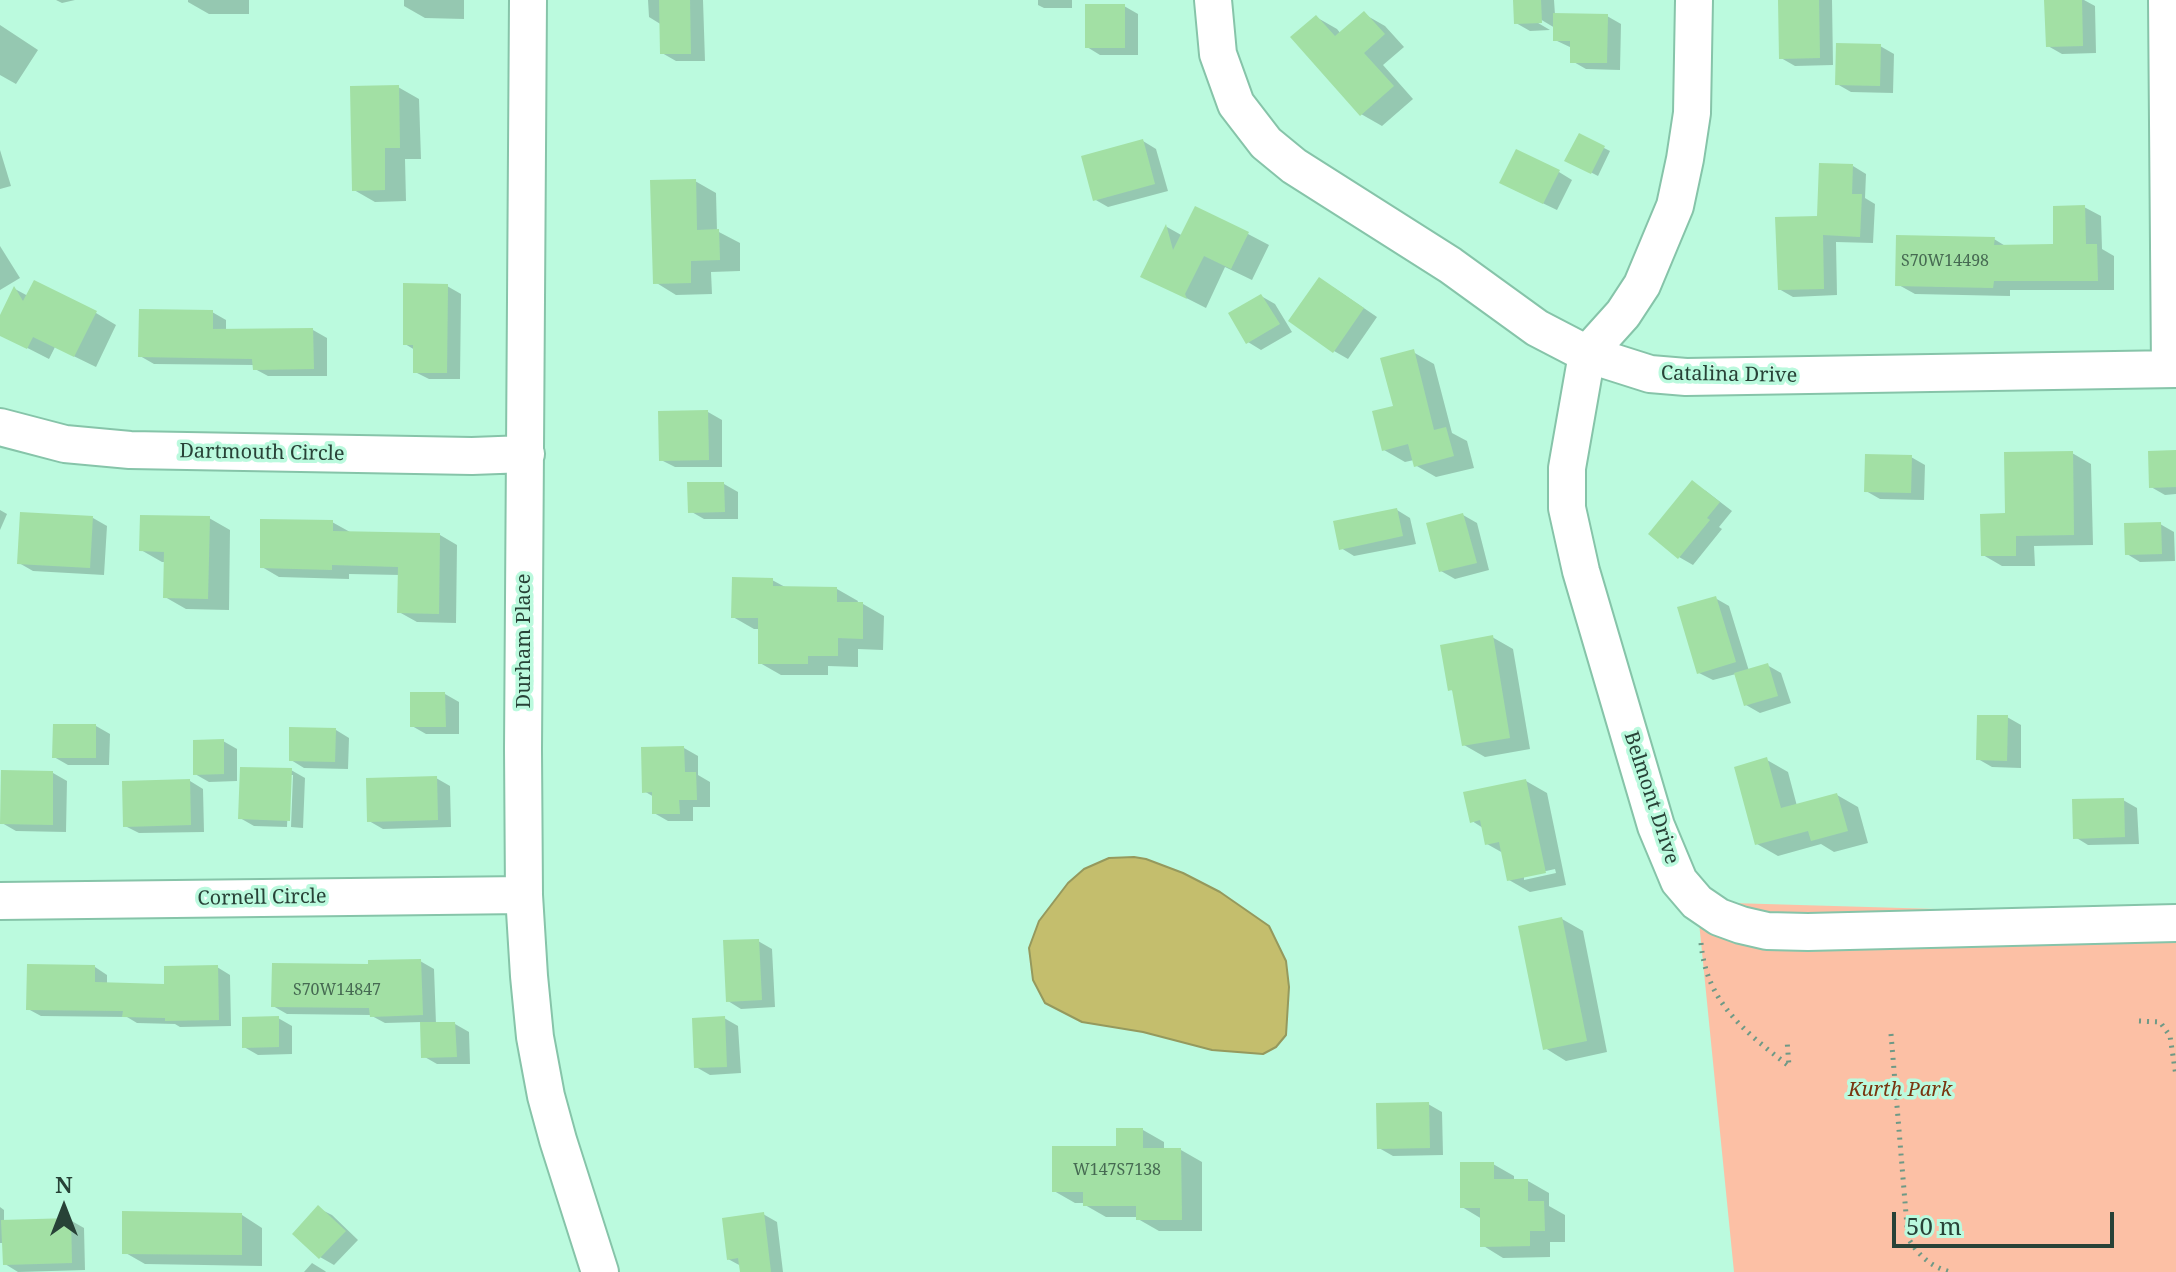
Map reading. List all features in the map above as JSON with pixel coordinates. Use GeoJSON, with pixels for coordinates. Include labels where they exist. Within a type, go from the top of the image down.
{"type":"FeatureCollection","features":[{"type":"Feature","properties":{"kind":"street","name":"Durham Place"},"geometry":{"type":"LineString","coordinates":[[528,0],[524,895],[535,1037],[546,1096],[600,1272]]}},
{"type":"Feature","properties":{"kind":"street","name":"Catalina Drive"},"geometry":{"type":"LineString","coordinates":[[1213,0],[1218,54],[1236,104],[1266,143],[1294,166],[1450,265],[1537,328],[1587,354],[1650,374],[1686,377],[2173,369]]}},
{"type":"Feature","properties":{"kind":"street"},"geometry":{"type":"LineString","coordinates":[[1587,354],[1623,314],[1642,285],[1675,206],[1692,113],[1694,0]]}},
{"type":"Feature","properties":{"kind":"street"},"geometry":{"type":"LineString","coordinates":[[2167,0],[2173,369]]}},
{"type":"Feature","properties":{"kind":"street","name":"Belmont Drive"},"geometry":{"type":"LineString","coordinates":[[1587,354],[1567,468],[1567,508],[1581,571],[1656,826],[1679,881],[1697,902],[1719,917],[1767,931],[2176,923]]}},
{"type":"Feature","properties":{"kind":"street","name":"Dartmouth Circle"},"geometry":{"type":"LineString","coordinates":[[0,427],[65,444],[130,450],[472,456],[526,454]]}},
{"type":"Feature","properties":{"kind":"street","name":"Cornell Circle"},"geometry":{"type":"LineString","coordinates":[[0,901],[524,895]]}},
{"type":"Feature","properties":{"kind":"path"},"geometry":{"type":"LineString","coordinates":[[1697,902],[1702,955],[1726,1011],[1789,1066],[1787,1040]]}},
{"type":"Feature","properties":{"kind":"path"},"geometry":{"type":"LineString","coordinates":[[2139,1021],[2160,1022],[2170,1036],[2176,1076]]}},
{"type":"Feature","properties":{"kind":"path"},"geometry":{"type":"LineString","coordinates":[[1891,1034],[1908,1238],[1917,1253],[1933,1267],[1950,1272]]}},
{"type":"Feature","properties":{"kind":"green space","name":"Kurth Park"},"geometry":{"type":"Polygon","coordinates":[[[1697,902],[2176,916],[2176,1272],[1734,1272],[1697,902]]]}},
{"type":"Feature","properties":{"kind":"shaded area"},"geometry":{"type":"Polygon","coordinates":[[[1134,857],[1183,873],[1220,892],[1269,926],[1286,961],[1289,987],[1286,1035],[1276,1047],[1263,1054],[1212,1050],[1143,1032],[1082,1022],[1045,1003],[1033,980],[1029,948],[1039,921],[1068,883],[1084,869],[1109,858],[1134,857]]]}},
{"type":"Feature","properties":{"kind":"building"},"geometry":{"type":"Polygon","coordinates":[[[659,0],[690,0],[691,54],[660,54],[659,0]]]}},
{"type":"Feature","properties":{"kind":"building"},"geometry":{"type":"Polygon","coordinates":[[[1513,0],[1541,0],[1542,23],[1514,24],[1513,0]]]}},
{"type":"Feature","properties":{"kind":"building"},"geometry":{"type":"Polygon","coordinates":[[[1778,0],[1819,0],[1820,58],[1779,59],[1778,0]]]}},
{"type":"Feature","properties":{"kind":"building"},"geometry":{"type":"Polygon","coordinates":[[[2044,0],[2082,0],[2083,46],[2046,47],[2044,0]]]}},
{"type":"Feature","properties":{"kind":"building"},"geometry":{"type":"Polygon","coordinates":[[[1085,4],[1125,4],[1125,48],[1085,48],[1085,4]]]}},
{"type":"Feature","properties":{"kind":"building"},"geometry":{"type":"Polygon","coordinates":[[[1364,11],[1385,34],[1364,53],[1394,86],[1360,116],[1290,37],[1316,15],[1335,36],[1364,11]]]}},
{"type":"Feature","properties":{"kind":"building"},"geometry":{"type":"Polygon","coordinates":[[[1553,13],[1608,14],[1607,63],[1570,63],[1570,41],[1553,41],[1553,13]]]}},
{"type":"Feature","properties":{"kind":"building"},"geometry":{"type":"Polygon","coordinates":[[[1836,43],[1881,44],[1880,86],[1835,85],[1836,43]]]}},
{"type":"Feature","properties":{"kind":"building"},"geometry":{"type":"Polygon","coordinates":[[[399,85],[400,148],[385,148],[385,190],[352,191],[350,86],[399,85]]]}},
{"type":"Feature","properties":{"kind":"building"},"geometry":{"type":"Polygon","coordinates":[[[1579,133],[1605,146],[1591,174],[1564,161],[1579,133]]]}},
{"type":"Feature","properties":{"kind":"building"},"geometry":{"type":"Polygon","coordinates":[[[1143,139],[1155,184],[1093,201],[1081,156],[1143,139]]]}},
{"type":"Feature","properties":{"kind":"building"},"geometry":{"type":"Polygon","coordinates":[[[1516,149],[1560,170],[1543,204],[1499,183],[1516,149]]]}},
{"type":"Feature","properties":{"kind":"building"},"geometry":{"type":"Polygon","coordinates":[[[1819,163],[1853,164],[1852,194],[1862,194],[1860,237],[1823,235],[1824,289],[1778,290],[1775,217],[1817,216],[1819,163]]]}},
{"type":"Feature","properties":{"kind":"building"},"geometry":{"type":"Polygon","coordinates":[[[696,179],[697,230],[719,229],[720,260],[691,261],[691,283],[653,284],[650,180],[696,179]]]}},
{"type":"Feature","properties":{"kind":"building"},"geometry":{"type":"Polygon","coordinates":[[[2085,205],[2086,244],[2097,244],[2098,281],[1994,281],[1993,288],[1895,286],[1896,235],[1995,237],[1994,245],[2053,244],[2053,206],[2085,205]]]}},
{"type":"Feature","properties":{"kind":"building"},"geometry":{"type":"Polygon","coordinates":[[[1195,206],[1249,232],[1231,269],[1204,256],[1185,294],[1187,299],[1140,277],[1166,224],[1173,250],[1195,206]]]}},
{"type":"Feature","properties":{"kind":"building"},"geometry":{"type":"Polygon","coordinates":[[[1319,277],[1364,308],[1333,353],[1288,321],[1319,277]]]}},
{"type":"Feature","properties":{"kind":"building"},"geometry":{"type":"Polygon","coordinates":[[[34,280],[97,311],[74,357],[33,337],[27,349],[0,336],[0,315],[14,286],[23,301],[34,280]]]}},
{"type":"Feature","properties":{"kind":"building"},"geometry":{"type":"Polygon","coordinates":[[[403,283],[448,284],[447,373],[413,373],[413,345],[403,345],[403,283]]]}},
{"type":"Feature","properties":{"kind":"building"},"geometry":{"type":"Polygon","coordinates":[[[1261,294],[1280,324],[1246,344],[1228,313],[1261,294]]]}},
{"type":"Feature","properties":{"kind":"building"},"geometry":{"type":"Polygon","coordinates":[[[139,309],[213,310],[213,329],[313,328],[314,369],[253,370],[252,359],[138,357],[139,309]]]}},
{"type":"Feature","properties":{"kind":"building"},"geometry":{"type":"Polygon","coordinates":[[[1414,349],[1434,430],[1446,427],[1454,456],[1414,467],[1408,444],[1382,451],[1372,411],[1393,406],[1380,358],[1414,349]]]}},
{"type":"Feature","properties":{"kind":"building"},"geometry":{"type":"Polygon","coordinates":[[[708,410],[709,460],[659,461],[658,411],[708,410]]]}},
{"type":"Feature","properties":{"kind":"building"},"geometry":{"type":"Polygon","coordinates":[[[2176,450],[2176,487],[2149,488],[2148,451],[2176,450]]]}},
{"type":"Feature","properties":{"kind":"building"},"geometry":{"type":"Polygon","coordinates":[[[2073,451],[2074,535],[2016,536],[2016,556],[1981,556],[1980,514],[2005,513],[2004,452],[2073,451]]]}},
{"type":"Feature","properties":{"kind":"building"},"geometry":{"type":"Polygon","coordinates":[[[1865,454],[1912,455],[1911,493],[1864,492],[1865,454]]]}},
{"type":"Feature","properties":{"kind":"building"},"geometry":{"type":"Polygon","coordinates":[[[1692,480],[1720,502],[1707,518],[1710,520],[1678,559],[1648,534],[1692,480]]]}},
{"type":"Feature","properties":{"kind":"building"},"geometry":{"type":"Polygon","coordinates":[[[687,482],[724,482],[725,512],[688,513],[687,482]]]}},
{"type":"Feature","properties":{"kind":"building"},"geometry":{"type":"Polygon","coordinates":[[[1397,508],[1403,536],[1339,550],[1333,521],[1397,508]]]}},
{"type":"Feature","properties":{"kind":"building"},"geometry":{"type":"Polygon","coordinates":[[[20,512],[93,516],[90,568],[17,564],[20,512]]]}},
{"type":"Feature","properties":{"kind":"building"},"geometry":{"type":"Polygon","coordinates":[[[1463,513],[1477,563],[1439,572],[1426,523],[1463,513]]]}},
{"type":"Feature","properties":{"kind":"building"},"geometry":{"type":"Polygon","coordinates":[[[140,515],[210,516],[208,599],[163,598],[164,552],[139,551],[140,515]]]}},
{"type":"Feature","properties":{"kind":"building"},"geometry":{"type":"Polygon","coordinates":[[[260,519],[333,520],[333,531],[440,533],[439,614],[397,613],[398,567],[332,565],[332,570],[260,568],[260,519]]]}},
{"type":"Feature","properties":{"kind":"building"},"geometry":{"type":"Polygon","coordinates":[[[2161,522],[2162,554],[2125,555],[2124,523],[2161,522]]]}},
{"type":"Feature","properties":{"kind":"building"},"geometry":{"type":"Polygon","coordinates":[[[732,577],[773,578],[773,586],[837,587],[837,602],[863,602],[863,639],[838,638],[838,656],[808,656],[808,664],[758,664],[758,618],[731,618],[732,577]]]}},
{"type":"Feature","properties":{"kind":"building"},"geometry":{"type":"Polygon","coordinates":[[[1716,596],[1736,662],[1697,674],[1677,607],[1716,596]]]}},
{"type":"Feature","properties":{"kind":"building"},"geometry":{"type":"Polygon","coordinates":[[[1493,635],[1510,738],[1462,746],[1440,645],[1493,635]]]}},
{"type":"Feature","properties":{"kind":"building"},"geometry":{"type":"Polygon","coordinates":[[[1768,663],[1778,696],[1744,706],[1734,673],[1768,663]]]}},
{"type":"Feature","properties":{"kind":"building"},"geometry":{"type":"Polygon","coordinates":[[[410,692],[445,692],[446,727],[410,727],[410,692]]]}},
{"type":"Feature","properties":{"kind":"building"},"geometry":{"type":"Polygon","coordinates":[[[1977,715],[2008,715],[2007,761],[1976,760],[1977,715]]]}},
{"type":"Feature","properties":{"kind":"building"},"geometry":{"type":"Polygon","coordinates":[[[53,724],[96,724],[96,758],[52,758],[53,724]]]}},
{"type":"Feature","properties":{"kind":"building"},"geometry":{"type":"Polygon","coordinates":[[[289,727],[336,728],[335,762],[289,761],[289,727]]]}},
{"type":"Feature","properties":{"kind":"building"},"geometry":{"type":"Polygon","coordinates":[[[224,739],[224,774],[193,775],[193,740],[224,739]]]}},
{"type":"Feature","properties":{"kind":"building"},"geometry":{"type":"Polygon","coordinates":[[[684,746],[685,772],[696,772],[697,800],[679,800],[680,814],[652,814],[652,792],[642,793],[641,747],[684,746]]]}},
{"type":"Feature","properties":{"kind":"building"},"geometry":{"type":"Polygon","coordinates":[[[1767,757],[1781,808],[1837,793],[1848,831],[1811,841],[1808,831],[1755,845],[1734,767],[1767,757]]]}},
{"type":"Feature","properties":{"kind":"building"},"geometry":{"type":"Polygon","coordinates":[[[240,767],[292,768],[290,821],[238,819],[240,767]]]}},
{"type":"Feature","properties":{"kind":"building"},"geometry":{"type":"Polygon","coordinates":[[[1,770],[53,771],[53,825],[0,824],[1,770]]]}},
{"type":"Feature","properties":{"kind":"building"},"geometry":{"type":"Polygon","coordinates":[[[437,776],[438,820],[367,822],[366,778],[437,776]]]}},
{"type":"Feature","properties":{"kind":"building"},"geometry":{"type":"Polygon","coordinates":[[[190,779],[191,825],[123,827],[122,781],[190,779]]]}},
{"type":"Feature","properties":{"kind":"building"},"geometry":{"type":"Polygon","coordinates":[[[1526,779],[1546,873],[1507,881],[1499,842],[1485,845],[1480,820],[1470,823],[1463,792],[1526,779]]]}},
{"type":"Feature","properties":{"kind":"building"},"geometry":{"type":"Polygon","coordinates":[[[2124,798],[2125,837],[2073,839],[2072,799],[2124,798]]]}},
{"type":"Feature","properties":{"kind":"building"},"geometry":{"type":"Polygon","coordinates":[[[1562,917],[1587,1041],[1543,1050],[1518,926],[1562,917]]]}},
{"type":"Feature","properties":{"kind":"building"},"geometry":{"type":"Polygon","coordinates":[[[759,939],[762,1000],[726,1002],[723,940],[759,939]]]}},
{"type":"Feature","properties":{"kind":"building"},"geometry":{"type":"Polygon","coordinates":[[[421,959],[423,1015],[370,1017],[369,1008],[271,1007],[272,963],[368,964],[368,960],[421,959]]]}},
{"type":"Feature","properties":{"kind":"building"},"geometry":{"type":"Polygon","coordinates":[[[27,964],[95,965],[95,982],[164,984],[164,966],[218,965],[219,1020],[165,1021],[165,1018],[122,1017],[123,1011],[26,1010],[27,964]]]}},
{"type":"Feature","properties":{"kind":"building"},"geometry":{"type":"Polygon","coordinates":[[[279,1016],[279,1047],[242,1048],[242,1017],[279,1016]]]}},
{"type":"Feature","properties":{"kind":"building"},"geometry":{"type":"Polygon","coordinates":[[[725,1016],[727,1067],[694,1068],[692,1018],[725,1016]]]}},
{"type":"Feature","properties":{"kind":"building"},"geometry":{"type":"Polygon","coordinates":[[[420,1022],[455,1022],[457,1057],[421,1058],[420,1022]]]}},
{"type":"Feature","properties":{"kind":"building"},"geometry":{"type":"Polygon","coordinates":[[[1429,1102],[1430,1148],[1377,1149],[1376,1103],[1429,1102]]]}},
{"type":"Feature","properties":{"kind":"building"},"geometry":{"type":"Polygon","coordinates":[[[1116,1128],[1143,1128],[1143,1148],[1181,1148],[1182,1220],[1136,1220],[1136,1206],[1083,1206],[1083,1192],[1052,1192],[1052,1146],[1116,1146],[1116,1128]]]}},
{"type":"Feature","properties":{"kind":"building"},"geometry":{"type":"Polygon","coordinates":[[[1460,1162],[1494,1162],[1494,1179],[1528,1179],[1528,1201],[1544,1201],[1545,1231],[1530,1231],[1530,1246],[1480,1247],[1480,1208],[1460,1208],[1460,1162]]]}},
{"type":"Feature","properties":{"kind":"building"},"geometry":{"type":"Polygon","coordinates":[[[318,1205],[346,1231],[319,1259],[292,1234],[318,1205]]]}},
{"type":"Feature","properties":{"kind":"building"},"geometry":{"type":"Polygon","coordinates":[[[122,1211],[242,1213],[242,1255],[122,1254],[122,1211]]]}},
{"type":"Feature","properties":{"kind":"building"},"geometry":{"type":"Polygon","coordinates":[[[764,1212],[771,1272],[740,1272],[738,1258],[727,1260],[722,1218],[764,1212]]]}},
{"type":"Feature","properties":{"kind":"building"},"geometry":{"type":"Polygon","coordinates":[[[71,1218],[72,1263],[3,1265],[1,1220],[71,1218]]]}}]}
